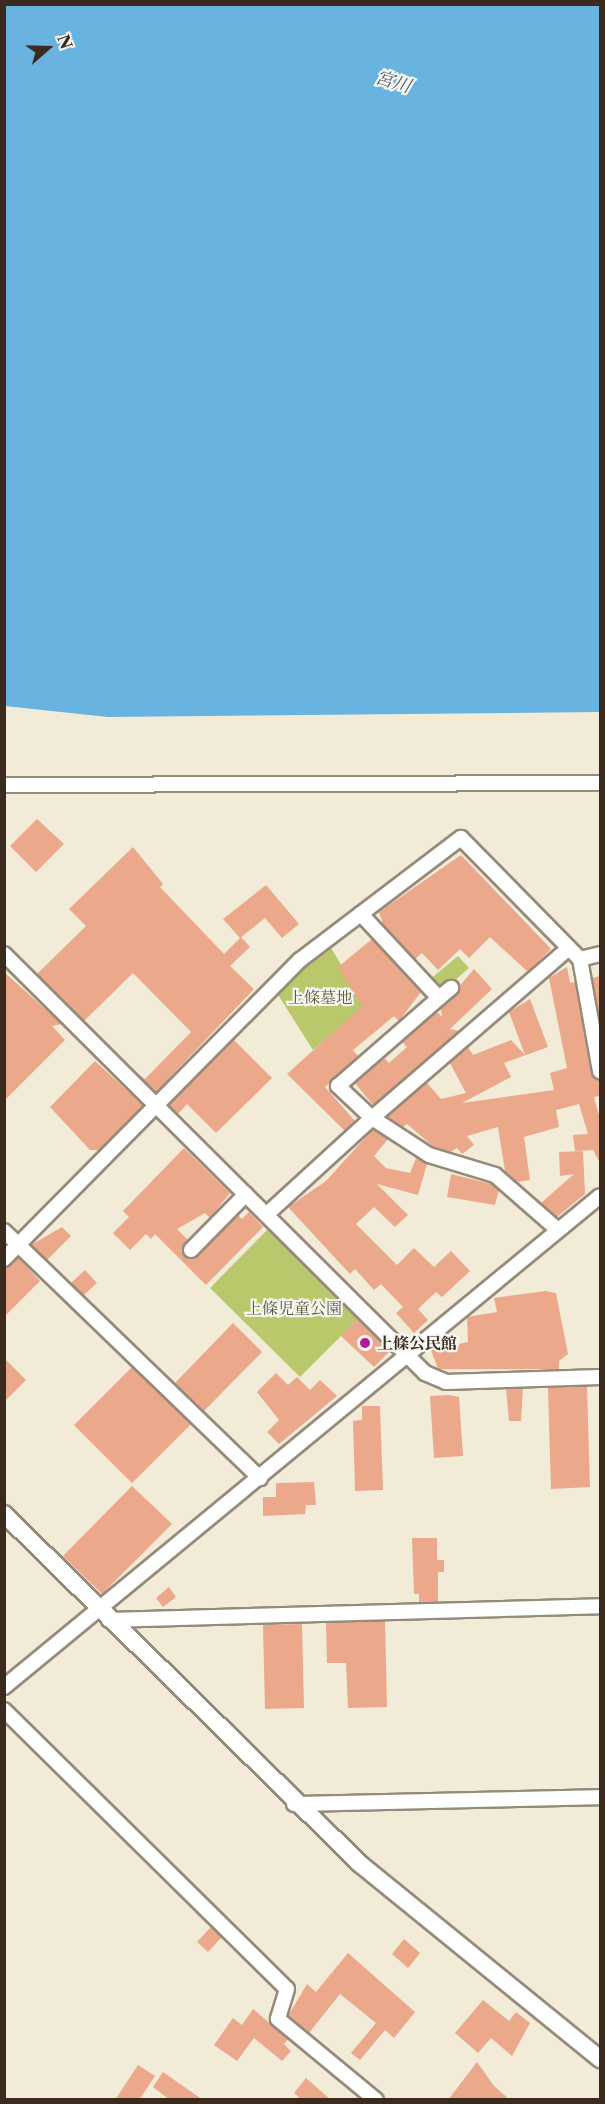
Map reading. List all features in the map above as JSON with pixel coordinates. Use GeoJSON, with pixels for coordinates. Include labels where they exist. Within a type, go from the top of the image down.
{"type":"FeatureCollection","features":[{"type":"Feature","properties":{"kind":"street"},"geometry":{"type":"LineString","coordinates":[[4,785],[600,783]]}},
{"type":"Feature","properties":{"kind":"street"},"geometry":{"type":"LineString","coordinates":[[4,1260],[152,1106],[300,960],[461,838],[580,959],[600,1071]]}},
{"type":"Feature","properties":{"kind":"street"},"geometry":{"type":"LineString","coordinates":[[361,914],[439,998]]}},
{"type":"Feature","properties":{"kind":"street"},"geometry":{"type":"LineString","coordinates":[[267,1214],[372,1119],[568,949]]}},
{"type":"Feature","properties":{"kind":"street"},"geometry":{"type":"LineString","coordinates":[[4,954],[152,1106],[267,1214],[424,1373],[446,1382],[600,1377]]}},
{"type":"Feature","properties":{"kind":"street"},"geometry":{"type":"LineString","coordinates":[[580,959],[600,954]]}},
{"type":"Feature","properties":{"kind":"street"},"geometry":{"type":"LineString","coordinates":[[451,988],[338,1086],[372,1119],[429,1155],[495,1175],[558,1230]]}},
{"type":"Feature","properties":{"kind":"street"},"geometry":{"type":"LineString","coordinates":[[191,1250],[246,1194]]}},
{"type":"Feature","properties":{"kind":"street"},"geometry":{"type":"LineString","coordinates":[[4,1687],[103,1615],[260,1478],[600,1196]]}},
{"type":"Feature","properties":{"kind":"street"},"geometry":{"type":"LineString","coordinates":[[4,1231],[260,1478]]}},
{"type":"Feature","properties":{"kind":"street"},"geometry":{"type":"LineString","coordinates":[[4,1514],[294,1804],[359,1863],[600,2059]]}},
{"type":"Feature","properties":{"kind":"street"},"geometry":{"type":"LineString","coordinates":[[103,1615],[600,1606]]}},
{"type":"Feature","properties":{"kind":"street"},"geometry":{"type":"LineString","coordinates":[[4,1710],[287,1989],[278,2019],[376,2100]]}},
{"type":"Feature","properties":{"kind":"street"},"geometry":{"type":"LineString","coordinates":[[294,1804],[600,1797]]}},
{"type":"Feature","properties":{"kind":"green space","name":"上條墓地"},"geometry":{"type":"Polygon","coordinates":[[[330,946],[365,1005],[313,1050],[275,990],[330,946]]]}},
{"type":"Feature","properties":{"kind":"green space"},"geometry":{"type":"Polygon","coordinates":[[[458,956],[469,968],[439,994],[428,981],[458,956]]]}},
{"type":"Feature","properties":{"kind":"green space","name":"上條児童公園"},"geometry":{"type":"Polygon","coordinates":[[[272,1225],[363,1314],[300,1377],[210,1288],[272,1225]]]}},
{"type":"Feature","properties":{"kind":"water","name":"宮川"},"geometry":{"type":"Polygon","coordinates":[[[5,4],[600,5],[600,712],[108,717],[5,706],[5,4]]]}},
{"type":"Feature","properties":{"kind":"building"},"geometry":{"type":"Polygon","coordinates":[[[37,819],[64,844],[36,872],[10,846],[37,819]]]}},
{"type":"Feature","properties":{"kind":"building"},"geometry":{"type":"Polygon","coordinates":[[[133,847],[163,884],[160,887],[224,954],[241,937],[250,947],[230,966],[254,989],[156,1092],[135,1072],[145,1079],[191,1032],[133,973],[84,1021],[37,974],[86,926],[69,909],[133,847]]]}},
{"type":"Feature","properties":{"kind":"building"},"geometry":{"type":"Polygon","coordinates":[[[461,855],[551,949],[528,972],[490,937],[469,958],[460,949],[438,970],[422,953],[415,959],[383,924],[379,912],[461,855]]]}},
{"type":"Feature","properties":{"kind":"building"},"geometry":{"type":"Polygon","coordinates":[[[266,885],[299,924],[282,938],[265,918],[240,938],[223,919],[266,885]]]}},
{"type":"Feature","properties":{"kind":"building"},"geometry":{"type":"Polygon","coordinates":[[[372,939],[421,992],[399,1021],[394,1016],[353,1050],[358,1056],[325,1087],[355,1121],[345,1131],[287,1074],[362,1006],[338,967],[372,939]]]}},
{"type":"Feature","properties":{"kind":"building"},"geometry":{"type":"Polygon","coordinates":[[[567,967],[570,983],[575,982],[591,1073],[600,1080],[600,1096],[594,1097],[600,1119],[600,1163],[593,1150],[575,1151],[573,1135],[588,1134],[579,1104],[556,1110],[559,1127],[524,1137],[530,1180],[517,1182],[505,1171],[498,1127],[467,1136],[474,1145],[462,1154],[457,1148],[451,1152],[434,1147],[407,1124],[403,1127],[387,1117],[427,1083],[441,1099],[466,1093],[450,1063],[468,1047],[473,1055],[511,1040],[525,1055],[509,1012],[530,999],[548,1047],[504,1063],[511,1077],[462,1103],[554,1090],[550,1073],[567,1068],[549,978],[567,967]]]}},
{"type":"Feature","properties":{"kind":"building"},"geometry":{"type":"Polygon","coordinates":[[[474,969],[492,989],[450,1029],[459,1031],[373,1105],[355,1083],[384,1058],[389,1063],[407,1047],[402,1042],[437,1012],[442,1017],[441,1008],[474,969]]]}},
{"type":"Feature","properties":{"kind":"building"},"geometry":{"type":"Polygon","coordinates":[[[4,972],[62,1024],[52,1026],[65,1040],[4,1101],[4,972]]]}},
{"type":"Feature","properties":{"kind":"building"},"geometry":{"type":"Polygon","coordinates":[[[600,976],[600,1023],[592,978],[600,976]]]}},
{"type":"Feature","properties":{"kind":"building"},"geometry":{"type":"Polygon","coordinates":[[[234,1040],[272,1078],[216,1133],[187,1104],[178,1114],[169,1105],[234,1040]]]}},
{"type":"Feature","properties":{"kind":"building"},"geometry":{"type":"Polygon","coordinates":[[[95,1061],[143,1105],[99,1150],[90,1150],[50,1107],[95,1061]]]}},
{"type":"Feature","properties":{"kind":"building"},"geometry":{"type":"Polygon","coordinates":[[[373,1129],[388,1139],[374,1156],[386,1168],[410,1173],[416,1158],[427,1164],[418,1195],[377,1184],[408,1215],[395,1227],[374,1207],[356,1224],[397,1265],[414,1248],[434,1267],[451,1251],[470,1271],[442,1297],[436,1292],[418,1309],[428,1320],[414,1333],[396,1313],[403,1307],[381,1284],[374,1290],[355,1269],[350,1274],[288,1207],[326,1181],[373,1129]]]}},
{"type":"Feature","properties":{"kind":"building"},"geometry":{"type":"Polygon","coordinates":[[[184,1148],[230,1193],[210,1218],[205,1213],[177,1229],[188,1240],[184,1256],[197,1257],[238,1215],[242,1219],[249,1212],[263,1227],[206,1285],[155,1234],[151,1239],[146,1234],[130,1250],[113,1233],[129,1217],[123,1211],[184,1148]]]}},
{"type":"Feature","properties":{"kind":"building"},"geometry":{"type":"Polygon","coordinates":[[[583,1151],[585,1194],[557,1217],[541,1203],[574,1174],[560,1176],[559,1152],[583,1151]]]}},
{"type":"Feature","properties":{"kind":"building"},"geometry":{"type":"Polygon","coordinates":[[[451,1174],[491,1184],[499,1190],[495,1205],[447,1197],[451,1174]]]}},
{"type":"Feature","properties":{"kind":"building"},"geometry":{"type":"Polygon","coordinates":[[[62,1227],[71,1236],[47,1260],[31,1245],[62,1227]]]}},
{"type":"Feature","properties":{"kind":"building"},"geometry":{"type":"Polygon","coordinates":[[[18,1257],[40,1281],[5,1316],[4,1268],[18,1257]]]}},
{"type":"Feature","properties":{"kind":"building"},"geometry":{"type":"Polygon","coordinates":[[[85,1270],[97,1283],[84,1295],[71,1283],[85,1270]]]}},
{"type":"Feature","properties":{"kind":"building"},"geometry":{"type":"Polygon","coordinates":[[[546,1291],[556,1293],[568,1354],[559,1361],[559,1369],[438,1369],[431,1350],[468,1342],[467,1317],[497,1312],[494,1298],[546,1291]]]}},
{"type":"Feature","properties":{"kind":"building","name":"上條公民館"},"geometry":{"type":"Polygon","coordinates":[[[357,1319],[390,1351],[374,1367],[341,1336],[357,1319]]]}},
{"type":"Feature","properties":{"kind":"building"},"geometry":{"type":"Polygon","coordinates":[[[233,1323],[262,1352],[204,1411],[175,1383],[233,1323]]]}},
{"type":"Feature","properties":{"kind":"building"},"geometry":{"type":"Polygon","coordinates":[[[4,1358],[26,1380],[4,1402],[4,1358]]]}},
{"type":"Feature","properties":{"kind":"building"},"geometry":{"type":"Polygon","coordinates":[[[132,1367],[191,1424],[132,1483],[74,1425],[132,1367]]]}},
{"type":"Feature","properties":{"kind":"building"},"geometry":{"type":"Polygon","coordinates":[[[276,1373],[288,1385],[297,1377],[310,1390],[320,1380],[337,1396],[279,1444],[267,1432],[279,1420],[257,1392],[276,1373]]]}},
{"type":"Feature","properties":{"kind":"building"},"geometry":{"type":"Polygon","coordinates":[[[587,1386],[590,1487],[551,1489],[548,1388],[587,1386]]]}},
{"type":"Feature","properties":{"kind":"building"},"geometry":{"type":"Polygon","coordinates":[[[523,1388],[521,1421],[509,1421],[506,1389],[523,1388]]]}},
{"type":"Feature","properties":{"kind":"building"},"geometry":{"type":"Polygon","coordinates":[[[430,1396],[459,1397],[463,1456],[434,1458],[430,1396]]]}},
{"type":"Feature","properties":{"kind":"building"},"geometry":{"type":"Polygon","coordinates":[[[362,1406],[380,1406],[383,1490],[355,1491],[353,1421],[362,1420],[362,1406]]]}},
{"type":"Feature","properties":{"kind":"building"},"geometry":{"type":"Polygon","coordinates":[[[314,1482],[316,1505],[306,1505],[305,1514],[263,1516],[263,1497],[276,1497],[276,1483],[314,1482]]]}},
{"type":"Feature","properties":{"kind":"building"},"geometry":{"type":"Polygon","coordinates":[[[132,1486],[172,1524],[102,1594],[63,1556],[132,1486]]]}},
{"type":"Feature","properties":{"kind":"building"},"geometry":{"type":"Polygon","coordinates":[[[412,1538],[437,1538],[437,1560],[444,1560],[444,1572],[438,1572],[438,1602],[419,1602],[419,1594],[414,1594],[412,1538]]]}},
{"type":"Feature","properties":{"kind":"building"},"geometry":{"type":"Polygon","coordinates":[[[169,1587],[176,1597],[163,1607],[156,1598],[169,1587]]]}},
{"type":"Feature","properties":{"kind":"building"},"geometry":{"type":"Polygon","coordinates":[[[385,1621],[387,1707],[348,1708],[346,1663],[327,1663],[326,1623],[385,1621]]]}},
{"type":"Feature","properties":{"kind":"building"},"geometry":{"type":"Polygon","coordinates":[[[302,1624],[304,1708],[265,1709],[263,1625],[302,1624]]]}},
{"type":"Feature","properties":{"kind":"building"},"geometry":{"type":"Polygon","coordinates":[[[211,1927],[222,1937],[208,1952],[197,1942],[211,1927]]]}},
{"type":"Feature","properties":{"kind":"building"},"geometry":{"type":"Polygon","coordinates":[[[404,1939],[420,1953],[408,1968],[392,1954],[404,1939]]]}},
{"type":"Feature","properties":{"kind":"building"},"geometry":{"type":"Polygon","coordinates":[[[348,1953],[415,2012],[394,2038],[385,2030],[360,2060],[351,2053],[376,2023],[340,1994],[309,2033],[288,2016],[307,1984],[316,1992],[348,1953]]]}},
{"type":"Feature","properties":{"kind":"building"},"geometry":{"type":"Polygon","coordinates":[[[483,2000],[509,2021],[516,2012],[530,2023],[512,2056],[491,2038],[478,2053],[455,2033],[483,2000]]]}},
{"type":"Feature","properties":{"kind":"building"},"geometry":{"type":"Polygon","coordinates":[[[253,2009],[288,2039],[284,2044],[291,2051],[282,2061],[254,2038],[237,2061],[214,2045],[233,2018],[242,2025],[253,2009]]]}},
{"type":"Feature","properties":{"kind":"building"},"geometry":{"type":"Polygon","coordinates":[[[477,2062],[494,2086],[510,2100],[448,2100],[477,2062]]]}},
{"type":"Feature","properties":{"kind":"building"},"geometry":{"type":"Polygon","coordinates":[[[138,2065],[155,2076],[139,2100],[115,2100],[138,2065]]]}},
{"type":"Feature","properties":{"kind":"building"},"geometry":{"type":"Polygon","coordinates":[[[163,2072],[203,2100],[170,2100],[153,2087],[163,2072]]]}},
{"type":"Feature","properties":{"kind":"building"},"geometry":{"type":"Polygon","coordinates":[[[306,2078],[331,2100],[302,2100],[294,2093],[306,2078]]]}},
{"type":"Feature","properties":{"kind":"place","name":"上條公民館"},"geometry":{"type":"Point","coordinates":[365,1343]}}]}
